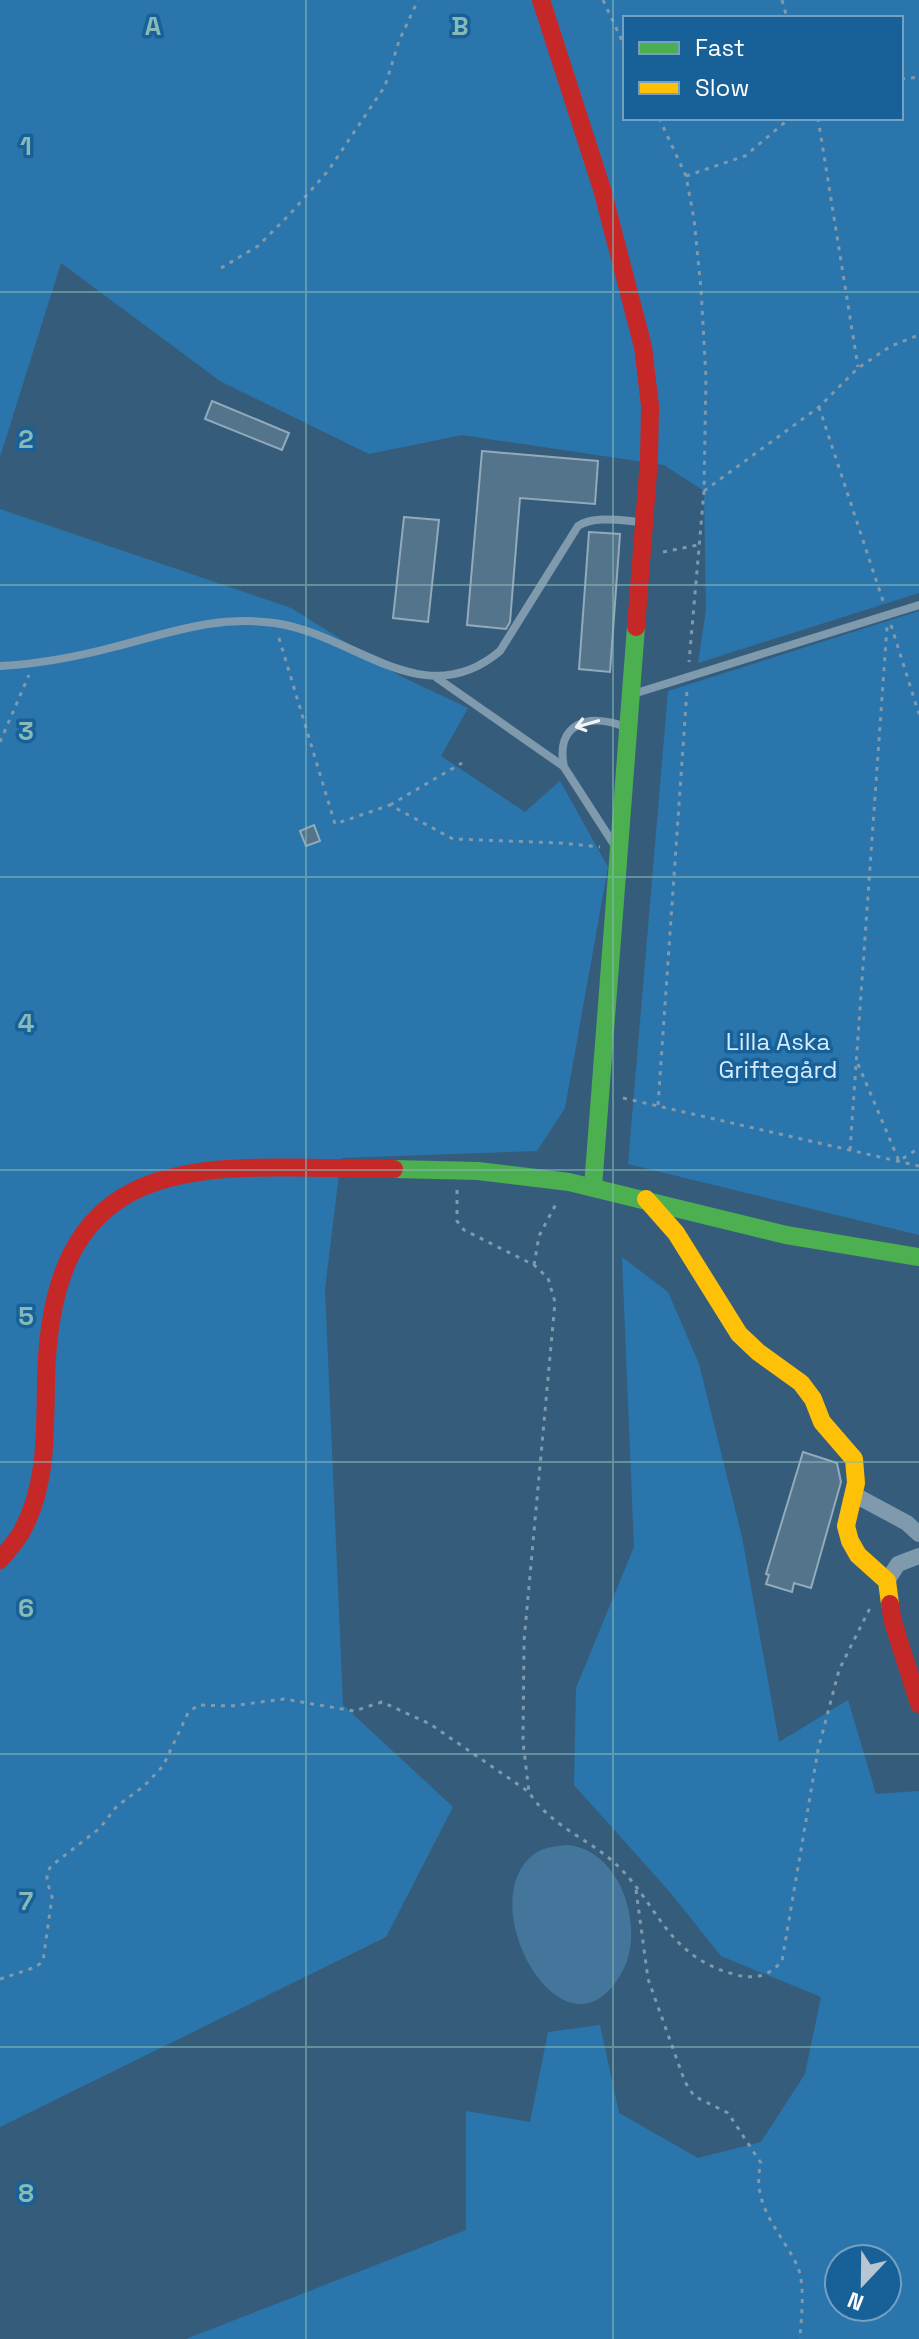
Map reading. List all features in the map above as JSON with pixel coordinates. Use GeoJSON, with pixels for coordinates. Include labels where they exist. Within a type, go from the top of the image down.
{"type":"FeatureCollection","features":[{"type":"Feature","properties":{"kind":"street"},"geometry":{"type":"LineString","coordinates":[[541,0],[602,189],[643,347],[650,406],[642,557],[593,1187]]}},
{"type":"Feature","properties":{"kind":"street"},"geometry":{"type":"LineString","coordinates":[[0,1560],[13,1548],[28,1519],[38,1483],[44,1446],[49,1327],[55,1293],[82,1236],[98,1213],[153,1180],[187,1172],[247,1169],[458,1169],[567,1182],[816,1242],[919,1257]]}},
{"type":"Feature","properties":{"kind":"street"},"geometry":{"type":"LineString","coordinates":[[646,1199],[676,1233],[739,1334],[801,1383],[813,1399],[822,1422],[854,1459],[856,1483],[846,1526],[858,1555],[887,1581],[893,1622],[919,1704]]}},
{"type":"Feature","properties":{"kind":"street"},"geometry":{"type":"LineString","coordinates":[[853,1494],[907,1523],[919,1534]]}},
{"type":"Feature","properties":{"kind":"street"},"geometry":{"type":"LineString","coordinates":[[887,1581],[898,1564],[919,1556]]}},
{"type":"Feature","properties":{"kind":"lane"},"geometry":{"type":"LineString","coordinates":[[437,678],[482,666],[500,651],[578,526],[599,520],[644,522]]}},
{"type":"Feature","properties":{"kind":"lane"},"geometry":{"type":"LineString","coordinates":[[631,695],[919,605]]}},
{"type":"Feature","properties":{"kind":"lane"},"geometry":{"type":"LineString","coordinates":[[0,666],[33,664],[114,647],[209,622],[250,620],[275,623],[334,640],[403,671],[437,678],[564,767]]}},
{"type":"Feature","properties":{"kind":"lane"},"geometry":{"type":"LineString","coordinates":[[619,857],[564,767],[561,753],[565,738],[582,722],[602,720],[628,727]]}},
{"type":"Feature","properties":{"kind":"path"},"geometry":{"type":"LineString","coordinates":[[221,268],[258,246],[328,171],[385,86],[399,41],[418,0]]}},
{"type":"Feature","properties":{"kind":"path"},"geometry":{"type":"LineString","coordinates":[[603,0],[623,43]]}},
{"type":"Feature","properties":{"kind":"path"},"geometry":{"type":"LineString","coordinates":[[658,1105],[704,491],[706,378],[694,219],[686,176],[660,120]]}},
{"type":"Feature","properties":{"kind":"path"},"geometry":{"type":"LineString","coordinates":[[686,176],[745,156],[788,120]]}},
{"type":"Feature","properties":{"kind":"path"},"geometry":{"type":"LineString","coordinates":[[818,120],[858,368]]}},
{"type":"Feature","properties":{"kind":"path"},"geometry":{"type":"LineString","coordinates":[[704,491],[819,407],[858,368],[891,346],[919,335]]}},
{"type":"Feature","properties":{"kind":"path"},"geometry":{"type":"LineString","coordinates":[[819,407],[919,714]]}},
{"type":"Feature","properties":{"kind":"path"},"geometry":{"type":"LineString","coordinates":[[642,557],[698,545]]}},
{"type":"Feature","properties":{"kind":"path"},"geometry":{"type":"LineString","coordinates":[[850,1150],[888,615]]}},
{"type":"Feature","properties":{"kind":"path"},"geometry":{"type":"LineString","coordinates":[[275,623],[335,824],[390,805],[462,763]]}},
{"type":"Feature","properties":{"kind":"path"},"geometry":{"type":"LineString","coordinates":[[0,742],[33,664]]}},
{"type":"Feature","properties":{"kind":"path"},"geometry":{"type":"LineString","coordinates":[[390,805],[453,839],[603,847],[619,857]]}},
{"type":"Feature","properties":{"kind":"path"},"geometry":{"type":"LineString","coordinates":[[857,1061],[899,1161]]}},
{"type":"Feature","properties":{"kind":"path"},"geometry":{"type":"LineString","coordinates":[[598,1092],[919,1166]]}},
{"type":"Feature","properties":{"kind":"path"},"geometry":{"type":"LineString","coordinates":[[899,1161],[919,1148]]}},
{"type":"Feature","properties":{"kind":"path"},"geometry":{"type":"LineString","coordinates":[[458,1169],[457,1221],[474,1237],[534,1265],[548,1278],[555,1302],[524,1641],[523,1742],[529,1792],[534,1801],[561,1825],[610,1859],[669,1933],[710,1968],[742,1977],[762,1977],[782,1961],[818,1750],[839,1670],[859,1627],[887,1581]]}},
{"type":"Feature","properties":{"kind":"path"},"geometry":{"type":"LineString","coordinates":[[534,1265],[539,1236],[567,1182]]}},
{"type":"Feature","properties":{"kind":"path"},"geometry":{"type":"LineString","coordinates":[[0,1979],[36,1967],[43,1961],[52,1897],[47,1873],[51,1866],[100,1828],[117,1806],[144,1786],[163,1766],[188,1713],[198,1705],[231,1706],[284,1699],[354,1711],[382,1702],[430,1724],[529,1792]]}},
{"type":"Feature","properties":{"kind":"path"},"geometry":{"type":"LineString","coordinates":[[636,1889],[648,1979],[685,2082],[694,2096],[728,2113],[761,2163],[759,2172],[767,2217],[798,2267],[800,2339]]}},
{"type":"Feature","properties":{"kind":"green space"},"geometry":{"type":"Polygon","coordinates":[[[0,0],[919,0],[919,593],[698,663],[706,610],[704,491],[664,465],[462,435],[369,454],[220,381],[61,263],[0,457],[0,0]]]}},
{"type":"Feature","properties":{"kind":"green space"},"geometry":{"type":"Polygon","coordinates":[[[0,509],[291,608],[400,676],[468,708],[441,756],[525,812],[560,781],[608,867],[565,1108],[537,1151],[341,1158],[325,1289],[343,1705],[453,1807],[386,1937],[0,2127],[0,509]]]}},
{"type":"Feature","properties":{"kind":"green space","name":"Lilla Aska Griftegård"},"geometry":{"type":"Polygon","coordinates":[[[919,611],[919,1235],[628,1164],[668,691],[919,611]]]}},
{"type":"Feature","properties":{"kind":"green space"},"geometry":{"type":"Polygon","coordinates":[[[622,1257],[668,1292],[699,1364],[742,1537],[779,1742],[848,1700],[876,1794],[919,1791],[919,2339],[186,2339],[466,2230],[466,2111],[530,2122],[548,2032],[600,2025],[619,2113],[698,2158],[761,2142],[805,2074],[821,1997],[721,1956],[669,1891],[574,1785],[576,1688],[634,1547],[622,1257]]]}},
{"type":"Feature","properties":{"kind":"shaded area"},"geometry":{"type":"Polygon","coordinates":[[[568,1845],[587,1850],[615,1876],[624,1894],[631,1935],[629,1954],[622,1972],[599,1998],[575,2004],[552,1993],[533,1970],[519,1940],[512,1908],[517,1878],[534,1854],[546,1848],[568,1845]]]}},
{"type":"Feature","properties":{"kind":"building"},"geometry":{"type":"Polygon","coordinates":[[[212,401],[289,433],[282,450],[205,419],[212,401]]]}},
{"type":"Feature","properties":{"kind":"building"},"geometry":{"type":"Polygon","coordinates":[[[482,451],[598,461],[595,504],[520,498],[510,622],[506,629],[467,625],[482,451]]]}},
{"type":"Feature","properties":{"kind":"building"},"geometry":{"type":"Polygon","coordinates":[[[404,517],[439,520],[428,622],[393,618],[404,517]]]}},
{"type":"Feature","properties":{"kind":"building"},"geometry":{"type":"Polygon","coordinates":[[[589,532],[620,534],[610,672],[579,669],[589,532]]]}},
{"type":"Feature","properties":{"kind":"building"},"geometry":{"type":"Polygon","coordinates":[[[314,825],[320,841],[306,846],[300,831],[314,825]]]}},
{"type":"Feature","properties":{"kind":"building"},"geometry":{"type":"Polygon","coordinates":[[[803,1452],[837,1463],[841,1482],[811,1588],[794,1583],[792,1592],[766,1584],[769,1575],[766,1574],[803,1452]]]}},
{"type":"Feature","properties":{"kind":"traffic: fast"},"geometry":{"type":"LineString","coordinates":[[593,1187],[636,627]]}},
{"type":"Feature","properties":{"kind":"traffic: fast"},"geometry":{"type":"LineString","coordinates":[[394,1169],[478,1171],[569,1182],[786,1235],[919,1257]]}},
{"type":"Feature","properties":{"kind":"traffic: slow"},"geometry":{"type":"LineString","coordinates":[[646,1199],[676,1233],[739,1334],[801,1383],[813,1399],[822,1422],[854,1459],[856,1483],[846,1526],[858,1555],[887,1581],[890,1604]]}},
{"type":"Feature","properties":{"kind":"traffic: jam"},"geometry":{"type":"LineString","coordinates":[[541,0],[602,189],[643,347],[650,406],[649,459],[636,627]]}},
{"type":"Feature","properties":{"kind":"traffic: jam"},"geometry":{"type":"LineString","coordinates":[[0,1560],[22,1531],[36,1496],[45,1439],[46,1382],[55,1302],[76,1245],[109,1207],[152,1183],[204,1171],[262,1167],[394,1169]]}},
{"type":"Feature","properties":{"kind":"traffic: jam"},"geometry":{"type":"LineString","coordinates":[[890,1604],[919,1704]]}}]}
